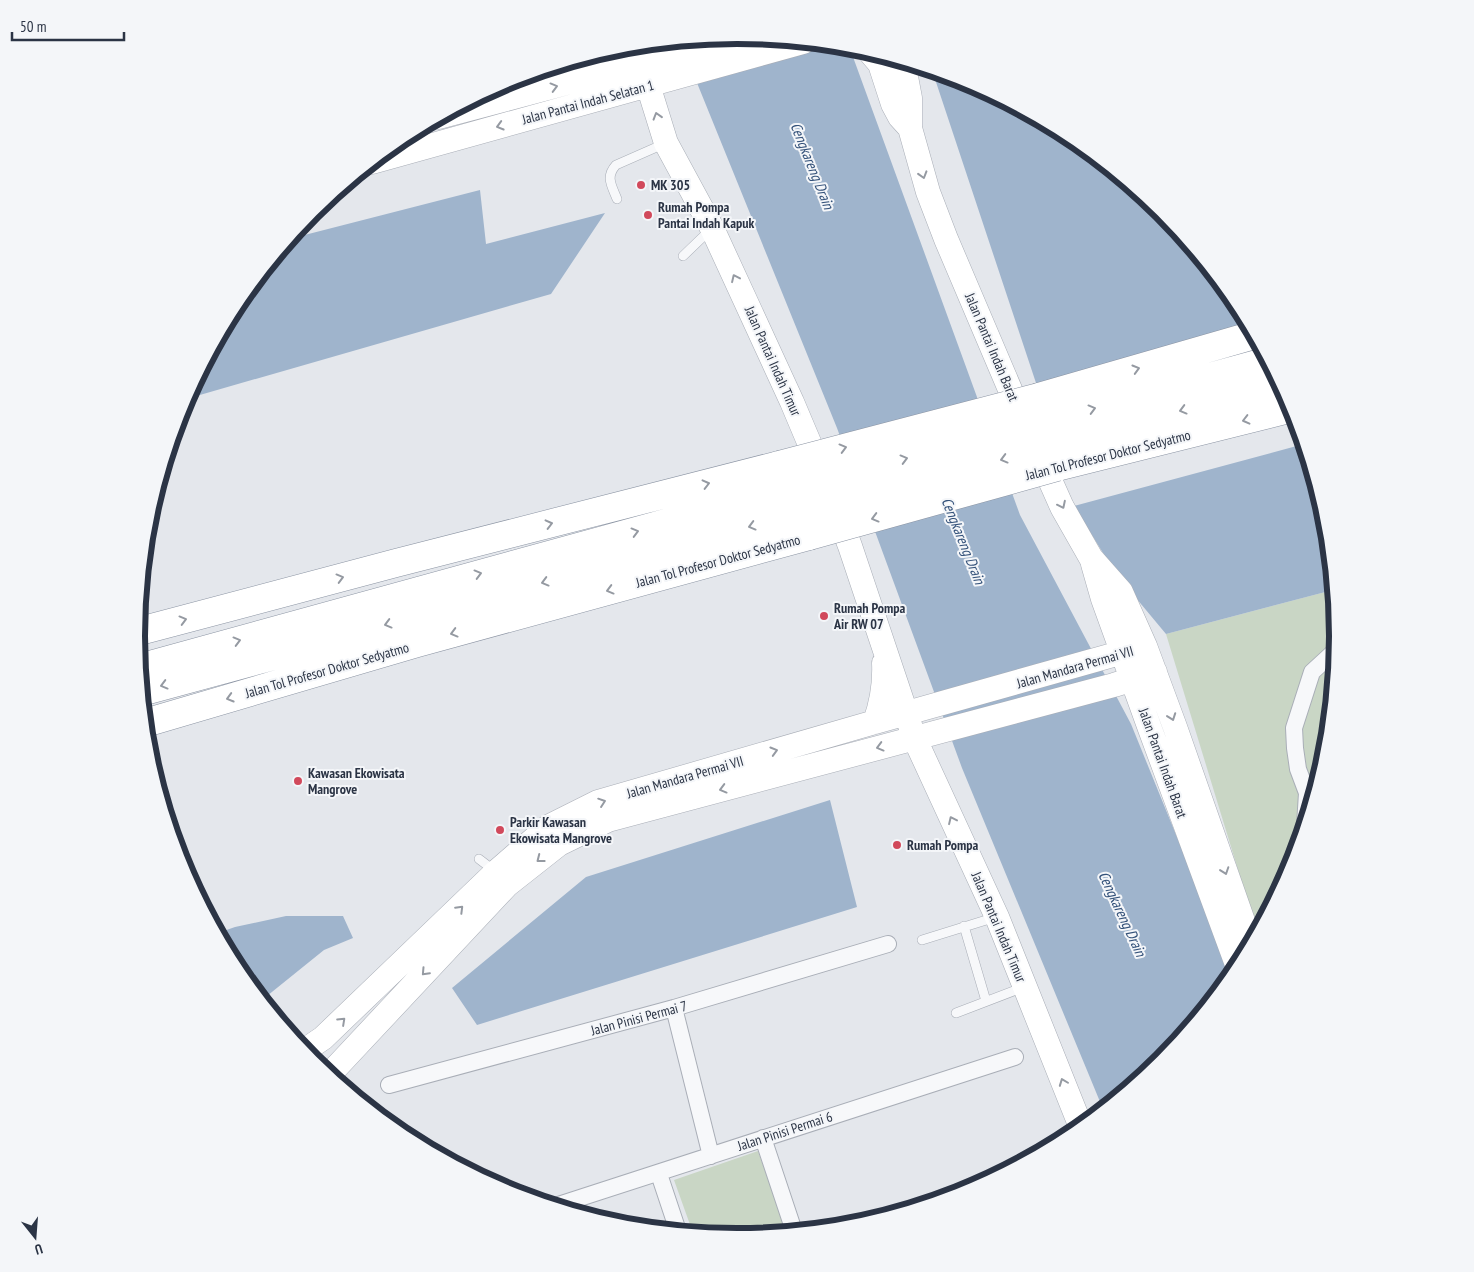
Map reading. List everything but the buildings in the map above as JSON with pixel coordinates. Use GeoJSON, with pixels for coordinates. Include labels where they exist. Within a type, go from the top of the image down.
{"type":"FeatureCollection","features":[{"type":"Feature","properties":{"kind":"highway","name":"Jalan Tol Profesor Doktor Sedyatmo"},"geometry":{"type":"LineString","coordinates":[[1048,433],[1248,338]]}},
{"type":"Feature","properties":{"kind":"highway","name":"Jalan Tol Profesor Doktor Sedyatmo"},"geometry":{"type":"LineString","coordinates":[[148,690],[794,501],[1048,433],[1262,363]]}},
{"type":"Feature","properties":{"kind":"highway","name":"Jalan Tol Profesor Doktor Sedyatmo"},"geometry":{"type":"LineString","coordinates":[[146,666],[794,501],[1048,433],[1273,385]]}},
{"type":"Feature","properties":{"kind":"highway","name":"Jalan Tol Profesor Doktor Sedyatmo"},"geometry":{"type":"LineString","coordinates":[[1048,433],[1284,409]]}},
{"type":"Feature","properties":{"kind":"highway","name":"Jalan Tol Profesor Doktor Sedyatmo"},"geometry":{"type":"LineString","coordinates":[[145,630],[396,563],[794,501]]}},
{"type":"Feature","properties":{"kind":"highway","name":"Jalan Tol Profesor Doktor Sedyatmo"},"geometry":{"type":"LineString","coordinates":[[151,721],[417,643],[794,501]]}},
{"type":"Feature","properties":{"kind":"main road","name":"Jalan Pantai Indah Selatan 1"},"geometry":{"type":"LineString","coordinates":[[465,110],[584,79],[661,51],[687,46]]}},
{"type":"Feature","properties":{"kind":"main road","name":"Jalan Pantai Indah Selatan 1"},"geometry":{"type":"LineString","coordinates":[[389,157],[788,46]]}},
{"type":"Feature","properties":{"kind":"main road","name":"Jalan Pantai Indah Barat"},"geometry":{"type":"LineString","coordinates":[[875,60],[893,104],[900,117],[910,128]]}},
{"type":"Feature","properties":{"kind":"main road"},"geometry":{"type":"LineString","coordinates":[[594,61],[584,79],[602,80],[682,76]]}},
{"type":"Feature","properties":{"kind":"main road","name":"Jalan Pantai Indah Barat"},"geometry":{"type":"LineString","coordinates":[[904,68],[910,98],[910,128],[928,192],[964,282],[1062,506],[1091,558],[1103,599],[1134,679],[1234,957]]}},
{"type":"Feature","properties":{"kind":"main road","name":"Jalan Pantai Indah Timur"},"geometry":{"type":"LineString","coordinates":[[648,85],[666,143],[712,228],[812,448],[850,546],[914,737],[996,917],[1078,1120]]}},
{"type":"Feature","properties":{"kind":"main road","name":"Jalan Pantai Indah Timur"},"geometry":{"type":"LineString","coordinates":[[875,722],[884,684],[883,644]]}},
{"type":"Feature","properties":{"kind":"main road","name":"Jalan Mandara Permai VII"},"geometry":{"type":"LineString","coordinates":[[310,1046],[330,1032],[488,866],[548,827],[598,802],[1124,653]]}},
{"type":"Feature","properties":{"kind":"main road","name":"Jalan Pantai Indah Barat"},"geometry":{"type":"LineString","coordinates":[[1134,679],[1247,936]]}},
{"type":"Feature","properties":{"kind":"main road","name":"Jalan Mandara Permai VII"},"geometry":{"type":"LineString","coordinates":[[334,1069],[507,885],[558,844],[608,820],[1134,679]]}},
{"type":"Feature","properties":{"kind":"street"},"geometry":{"type":"LineString","coordinates":[[1308,792],[1298,769],[1294,728],[1312,672],[1328,657]]}},
{"type":"Feature","properties":{"kind":"street","name":"Jalan Pinisi Permai 7"},"geometry":{"type":"LineString","coordinates":[[390,1086],[674,1008],[888,944]]}},
{"type":"Feature","properties":{"kind":"street"},"geometry":{"type":"LineString","coordinates":[[674,1008],[711,1156]]}},
{"type":"Feature","properties":{"kind":"street","name":"Jalan Pinisi Permai 6"},"geometry":{"type":"LineString","coordinates":[[566,1203],[1015,1057]]}},
{"type":"Feature","properties":{"kind":"street"},"geometry":{"type":"LineString","coordinates":[[763,1138],[792,1225]]}},
{"type":"Feature","properties":{"kind":"street"},"geometry":{"type":"LineString","coordinates":[[659,1174],[676,1225]]}},
{"type":"Feature","properties":{"kind":"lane"},"geometry":{"type":"LineString","coordinates":[[617,200],[610,179],[610,171],[616,165],[666,143]]}},
{"type":"Feature","properties":{"kind":"lane"},"geometry":{"type":"LineString","coordinates":[[683,256],[712,228]]}},
{"type":"Feature","properties":{"kind":"lane"},"geometry":{"type":"LineString","coordinates":[[922,940],[996,917]]}},
{"type":"Feature","properties":{"kind":"lane"},"geometry":{"type":"LineString","coordinates":[[964,926],[986,1001]]}},
{"type":"Feature","properties":{"kind":"lane"},"geometry":{"type":"LineString","coordinates":[[956,1012],[1024,987]]}},
{"type":"Feature","properties":{"kind":"shaded area"},"geometry":{"type":"Polygon","coordinates":[[[659,49],[663,58],[455,115],[510,89],[584,64],[621,55],[659,49]]]}},
{"type":"Feature","properties":{"kind":"green space"},"geometry":{"type":"Polygon","coordinates":[[[1327,591],[1328,675],[1318,752],[1298,826],[1284,863],[1254,924],[1166,634],[1327,591]]]}},
{"type":"Feature","properties":{"kind":"green space"},"geometry":{"type":"Polygon","coordinates":[[[758,1151],[785,1226],[737,1228],[691,1226],[674,1180],[758,1151]]]}},
{"type":"Feature","properties":{"kind":"water","name":"Cengkareng Drain"},"geometry":{"type":"Polygon","coordinates":[[[737,44],[776,45],[852,55],[1020,515],[1131,724],[1229,965],[1207,997],[1156,1055],[1101,1104],[962,768],[837,428],[682,47],[737,44]]]}},
{"type":"Feature","properties":{"kind":"water"},"geometry":{"type":"Polygon","coordinates":[[[935,78],[999,105],[1033,123],[1098,166],[1156,217],[1182,246],[1207,275],[1245,332],[1038,389],[935,78]]]}},
{"type":"Feature","properties":{"kind":"water"},"geometry":{"type":"Polygon","coordinates":[[[480,190],[486,244],[605,213],[551,294],[196,396],[224,340],[245,307],[267,275],[301,236],[480,190]]]}},
{"type":"Feature","properties":{"kind":"water"},"geometry":{"type":"Polygon","coordinates":[[[1298,446],[1318,520],[1327,591],[1166,634],[1116,574],[1074,506],[1298,446]]]}},
{"type":"Feature","properties":{"kind":"water"},"geometry":{"type":"Polygon","coordinates":[[[830,800],[857,907],[477,1025],[452,988],[586,877],[830,800]]]}},
{"type":"Feature","properties":{"kind":"water"},"geometry":{"type":"Polygon","coordinates":[[[286,916],[343,916],[353,938],[324,950],[267,996],[224,931],[286,916]]]}},
{"type":"Feature","properties":{"kind":"place","name":"MK 305"},"geometry":{"type":"Point","coordinates":[641,185]}},
{"type":"Feature","properties":{"kind":"place","name":"Rumah Pompa Pantai Indah Kapuk"},"geometry":{"type":"Point","coordinates":[648,215]}},
{"type":"Feature","properties":{"kind":"place","name":"Rumah Pompa Air RW 07"},"geometry":{"type":"Point","coordinates":[824,616]}},
{"type":"Feature","properties":{"kind":"place","name":"Kawasan Ekowisata Mangrove"},"geometry":{"type":"Point","coordinates":[298,781]}},
{"type":"Feature","properties":{"kind":"place","name":"Parkir Kawasan Ekowisata Mangrove"},"geometry":{"type":"Point","coordinates":[500,830]}},
{"type":"Feature","properties":{"kind":"place","name":"Rumah Pompa"},"geometry":{"type":"Point","coordinates":[897,845]}}]}
